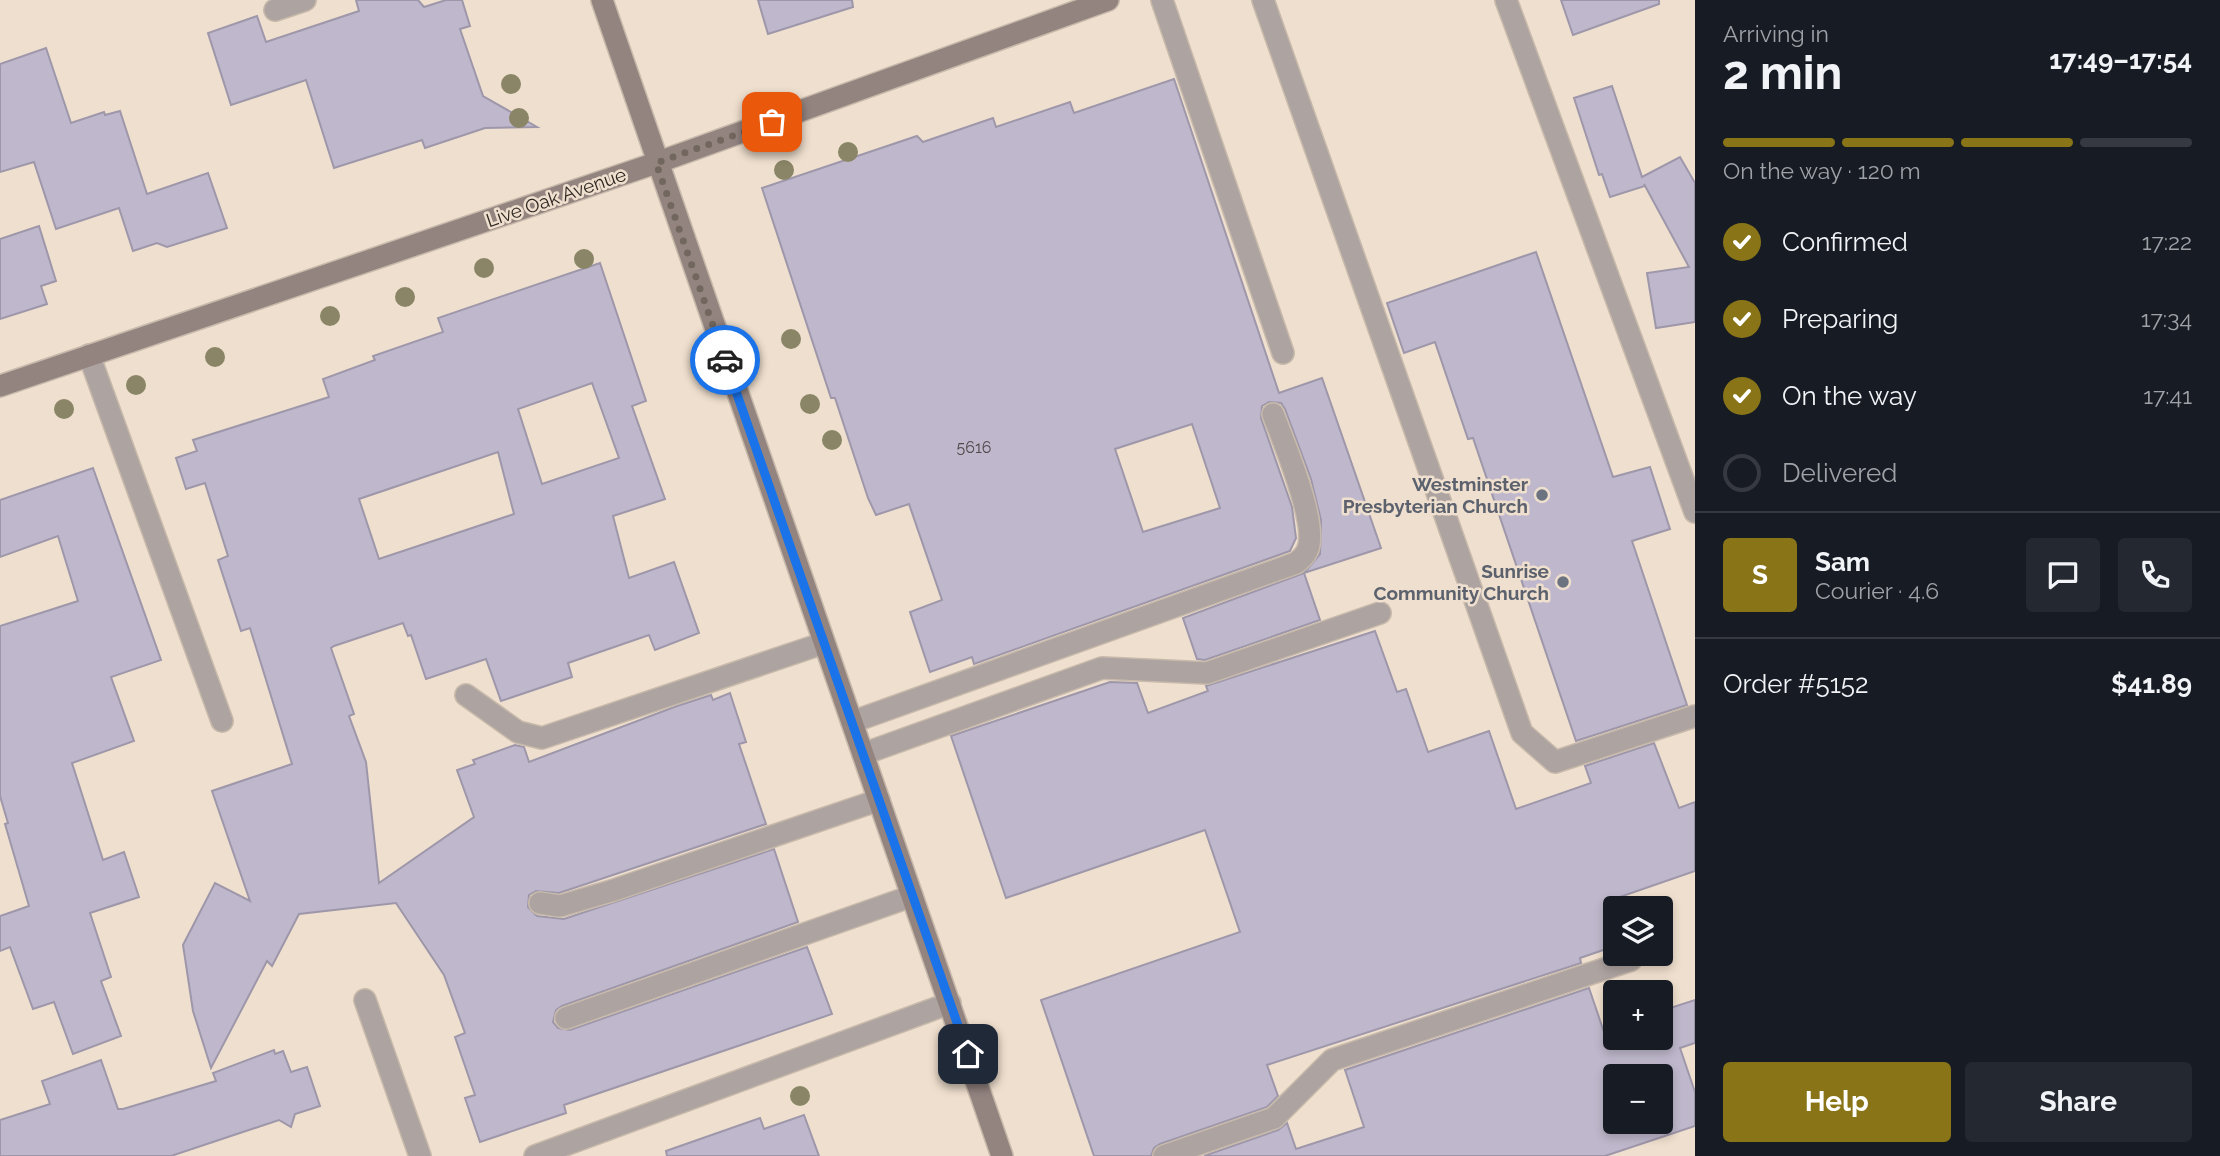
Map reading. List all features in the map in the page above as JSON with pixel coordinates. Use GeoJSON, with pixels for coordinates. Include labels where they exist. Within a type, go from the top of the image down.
{"type":"FeatureCollection","features":[{"type":"Feature","properties":{"kind":"main road"},"geometry":{"type":"LineString","coordinates":[[602,0],[656,163],[1002,1156]]}},
{"type":"Feature","properties":{"kind":"main road","name":"Live Oak Avenue"},"geometry":{"type":"LineString","coordinates":[[0,386],[656,163],[1108,0]]}},
{"type":"Feature","properties":{"kind":"street"},"geometry":{"type":"LineString","coordinates":[[275,10],[305,0]]}},
{"type":"Feature","properties":{"kind":"street"},"geometry":{"type":"LineString","coordinates":[[1162,0],[1283,353]]}},
{"type":"Feature","properties":{"kind":"street"},"geometry":{"type":"LineString","coordinates":[[1263,0],[1522,733],[1555,762],[1695,716]]}},
{"type":"Feature","properties":{"kind":"street"},"geometry":{"type":"LineString","coordinates":[[1506,0],[1695,512]]}},
{"type":"Feature","properties":{"kind":"street"},"geometry":{"type":"LineString","coordinates":[[89,355],[222,721]]}},
{"type":"Feature","properties":{"kind":"street"},"geometry":{"type":"LineString","coordinates":[[852,722],[1296,563],[1308,550],[1310,533],[1304,499],[1273,414]]}},
{"type":"Feature","properties":{"kind":"street"},"geometry":{"type":"LineString","coordinates":[[863,754],[1102,668],[1207,673],[1380,613]]}},
{"type":"Feature","properties":{"kind":"street"},"geometry":{"type":"LineString","coordinates":[[466,695],[518,732],[542,738],[824,643]]}},
{"type":"Feature","properties":{"kind":"street"},"geometry":{"type":"LineString","coordinates":[[540,902],[560,905],[611,891],[879,800]]}},
{"type":"Feature","properties":{"kind":"street"},"geometry":{"type":"LineString","coordinates":[[566,1018],[912,896]]}},
{"type":"Feature","properties":{"kind":"street"},"geometry":{"type":"LineString","coordinates":[[1164,1156],[1274,1118],[1332,1060],[1613,966]]}},
{"type":"Feature","properties":{"kind":"street"},"geometry":{"type":"LineString","coordinates":[[365,1000],[420,1156]]}},
{"type":"Feature","properties":{"kind":"street"},"geometry":{"type":"LineString","coordinates":[[535,1156],[950,1003]]}},
{"type":"Feature","properties":{"kind":"building"},"geometry":{"type":"Polygon","coordinates":[[[356,0],[418,0],[424,7],[446,0],[462,0],[470,26],[460,29],[483,96],[537,127],[485,128],[425,148],[422,140],[334,168],[306,80],[231,105],[208,33],[257,16],[266,42],[359,11],[356,0]]]}},
{"type":"Feature","properties":{"kind":"building"},"geometry":{"type":"Polygon","coordinates":[[[758,0],[852,0],[853,7],[768,34],[758,0]]]}},
{"type":"Feature","properties":{"kind":"building"},"geometry":{"type":"Polygon","coordinates":[[[1561,0],[1659,0],[1659,4],[1573,35],[1561,0]]]}},
{"type":"Feature","properties":{"kind":"building"},"geometry":{"type":"Polygon","coordinates":[[[46,48],[71,123],[104,112],[105,115],[120,111],[147,194],[208,173],[227,228],[167,247],[157,243],[133,251],[119,208],[56,229],[34,162],[0,172],[0,64],[46,48]]]}},
{"type":"Feature","properties":{"kind":"building"},"geometry":{"type":"Polygon","coordinates":[[[1174,79],[1279,393],[1322,378],[1381,548],[1304,573],[1320,554],[1321,520],[1311,479],[1285,409],[1281,403],[1269,402],[1262,406],[1261,418],[1292,507],[1296,538],[1290,551],[974,664],[972,657],[930,672],[910,612],[942,600],[909,504],[876,515],[868,498],[835,398],[831,398],[762,188],[917,136],[923,142],[993,118],[996,127],[1070,102],[1074,113],[1174,79]],[[1192,424],[1115,449],[1143,532],[1220,508],[1192,424]]]}},
{"type":"Feature","properties":{"kind":"building"},"geometry":{"type":"Polygon","coordinates":[[[1612,86],[1642,177],[1680,157],[1695,183],[1695,322],[1656,328],[1647,273],[1689,267],[1644,184],[1645,186],[1610,197],[1602,174],[1599,175],[1574,98],[1612,86]]]}},
{"type":"Feature","properties":{"kind":"building"},"geometry":{"type":"Polygon","coordinates":[[[39,226],[56,281],[41,286],[47,304],[0,319],[0,239],[39,226]]]}},
{"type":"Feature","properties":{"kind":"building"},"geometry":{"type":"Polygon","coordinates":[[[1536,252],[1613,477],[1650,467],[1670,529],[1632,541],[1687,705],[1576,741],[1473,438],[1468,439],[1435,342],[1404,353],[1387,303],[1536,252]]]}},
{"type":"Feature","properties":{"kind":"building"},"geometry":{"type":"Polygon","coordinates":[[[600,263],[646,401],[632,406],[665,499],[613,516],[629,578],[674,562],[699,633],[655,650],[649,635],[568,663],[572,677],[501,701],[486,659],[426,679],[411,635],[408,636],[403,623],[331,648],[354,714],[349,716],[366,762],[379,883],[474,817],[457,770],[475,764],[473,760],[515,745],[524,747],[529,762],[677,706],[711,695],[713,700],[730,693],[746,742],[739,744],[766,824],[559,893],[536,891],[529,895],[528,907],[537,916],[564,919],[774,849],[798,922],[562,1006],[556,1010],[553,1022],[558,1028],[570,1030],[807,947],[832,1014],[564,1105],[566,1113],[480,1142],[465,1098],[475,1095],[455,1037],[465,1033],[444,975],[396,903],[299,914],[272,966],[267,961],[211,1068],[193,1011],[183,945],[215,883],[250,901],[212,791],[292,764],[250,628],[241,631],[218,560],[228,556],[205,483],[186,489],[176,458],[197,451],[193,440],[329,397],[323,379],[375,360],[373,356],[443,332],[438,318],[600,263]],[[592,383],[518,409],[542,484],[619,458],[592,383]],[[498,452],[359,499],[379,559],[514,514],[498,452]]]}},
{"type":"Feature","properties":{"kind":"building"},"geometry":{"type":"Polygon","coordinates":[[[93,468],[161,660],[111,677],[134,741],[72,763],[103,860],[124,852],[139,897],[90,913],[111,977],[101,981],[121,1036],[73,1054],[54,1002],[33,1009],[10,947],[0,951],[0,916],[29,906],[5,824],[8,823],[0,796],[0,626],[78,601],[58,536],[0,557],[0,500],[93,468]]]}},
{"type":"Feature","properties":{"kind":"building"},"geometry":{"type":"Polygon","coordinates":[[[1304,573],[1320,620],[1205,660],[1197,659],[1183,618],[1304,573]]]}},
{"type":"Feature","properties":{"kind":"building"},"geometry":{"type":"Polygon","coordinates":[[[1375,631],[1397,692],[1406,689],[1428,752],[1489,731],[1516,809],[1591,783],[1585,766],[1654,743],[1679,808],[1695,802],[1695,871],[1623,896],[1603,896],[1603,950],[1580,958],[1581,963],[1267,1065],[1278,1096],[1267,1107],[1160,1144],[1154,1148],[1151,1156],[1094,1156],[1041,1000],[1240,932],[1205,830],[1006,898],[951,736],[1110,682],[1137,683],[1148,713],[1208,691],[1206,686],[1375,631]]]}},
{"type":"Feature","properties":{"kind":"building"},"geometry":{"type":"Polygon","coordinates":[[[1589,988],[1603,1029],[1603,1050],[1673,1050],[1673,1007],[1695,1000],[1695,1043],[1680,1048],[1695,1092],[1695,1126],[1673,1133],[1673,1064],[1603,1064],[1603,1134],[1671,1134],[1605,1156],[1204,1156],[1278,1130],[1287,1123],[1296,1149],[1364,1127],[1345,1070],[1589,988]]]}},
{"type":"Feature","properties":{"kind":"building"},"geometry":{"type":"Polygon","coordinates":[[[274,1050],[275,1054],[283,1051],[291,1072],[307,1067],[320,1106],[295,1114],[291,1127],[279,1120],[171,1156],[0,1156],[0,1120],[50,1104],[42,1081],[101,1060],[118,1109],[123,1109],[216,1081],[213,1073],[274,1050]]]}},
{"type":"Feature","properties":{"kind":"building"},"geometry":{"type":"Polygon","coordinates":[[[804,1115],[819,1156],[667,1156],[666,1151],[760,1118],[764,1129],[804,1115]]]}},
{"type":"Feature","properties":{"kind":"way so far"},"geometry":{"type":"LineString","coordinates":[[725,360],[656,163],[772,122]]}},
{"type":"Feature","properties":{"kind":"place","name":"Westminster Presbyterian Church"},"geometry":{"type":"Point","coordinates":[1542,495]}},
{"type":"Feature","properties":{"kind":"place","name":"Sunrise Community Church"},"geometry":{"type":"Point","coordinates":[1563,582]}},
{"type":"Feature","properties":{"kind":"route"},"geometry":{"type":"LineString","coordinates":[[725,360],[968,1054]]}}]}
